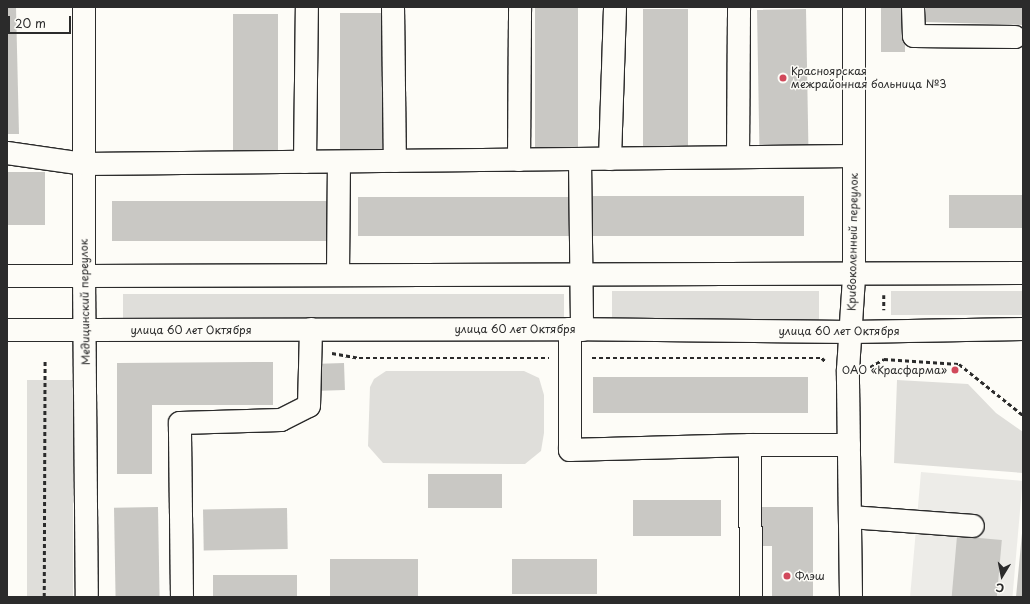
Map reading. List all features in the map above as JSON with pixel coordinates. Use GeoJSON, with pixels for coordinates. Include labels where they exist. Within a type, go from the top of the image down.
{"type":"FeatureCollection","features":[{"type":"Feature","properties":{"kind":"street","name":"Медицинский переулок"},"geometry":{"type":"LineString","coordinates":[[84,7],[83,164],[86,330],[87,597]]}},
{"type":"Feature","properties":{"kind":"street"},"geometry":{"type":"LineString","coordinates":[[305,162],[307,7]]}},
{"type":"Feature","properties":{"kind":"street"},"geometry":{"type":"LineString","coordinates":[[393,7],[395,161]]}},
{"type":"Feature","properties":{"kind":"street"},"geometry":{"type":"LineString","coordinates":[[519,160],[520,7]]}},
{"type":"Feature","properties":{"kind":"street"},"geometry":{"type":"LineString","coordinates":[[610,159],[615,7]]}},
{"type":"Feature","properties":{"kind":"street"},"geometry":{"type":"LineString","coordinates":[[738,157],[739,7]]}},
{"type":"Feature","properties":{"kind":"street","name":"Кривоколенный переулок"},"geometry":{"type":"LineString","coordinates":[[851,597],[848,370],[854,276],[854,7]]}},
{"type":"Feature","properties":{"kind":"street"},"geometry":{"type":"LineString","coordinates":[[913,7],[914,36],[1015,37]]}},
{"type":"Feature","properties":{"kind":"street"},"geometry":{"type":"LineString","coordinates":[[7,153],[83,164],[854,156]]}},
{"type":"Feature","properties":{"kind":"street"},"geometry":{"type":"LineString","coordinates":[[580,160],[580,274],[576,330],[570,358],[570,450],[750,445],[848,445]]}},
{"type":"Feature","properties":{"kind":"street"},"geometry":{"type":"LineString","coordinates":[[338,274],[339,162]]}},
{"type":"Feature","properties":{"kind":"street"},"geometry":{"type":"LineString","coordinates":[[7,276],[338,274],[854,276],[1023,273]]}},
{"type":"Feature","properties":{"kind":"street"},"geometry":{"type":"LineString","coordinates":[[182,597],[180,423],[281,420],[309,406],[312,329]]}},
{"type":"Feature","properties":{"kind":"street","name":"улица 60 лет Октября"},"geometry":{"type":"LineString","coordinates":[[7,330],[312,329],[851,332],[884,330],[1023,329]]}},
{"type":"Feature","properties":{"kind":"street"},"geometry":{"type":"LineString","coordinates":[[750,445],[751,597]]}},
{"type":"Feature","properties":{"kind":"street"},"geometry":{"type":"LineString","coordinates":[[851,517],[973,526]]}},
{"type":"Feature","properties":{"kind":"path"},"geometry":{"type":"LineString","coordinates":[[884,275],[884,359]]}},
{"type":"Feature","properties":{"kind":"path"},"geometry":{"type":"LineString","coordinates":[[311,352],[330,352],[359,358],[822,358],[831,368],[863,371],[884,359],[959,364],[1023,415]]}},
{"type":"Feature","properties":{"kind":"path"},"geometry":{"type":"LineString","coordinates":[[44,597],[45,360]]}},
{"type":"Feature","properties":{"kind":"shaded area"},"geometry":{"type":"Polygon","coordinates":[[[612,291],[819,291],[819,322],[612,322],[612,291]]]}},
{"type":"Feature","properties":{"kind":"shaded area"},"geometry":{"type":"Polygon","coordinates":[[[891,291],[1023,291],[1023,315],[891,315],[891,291]]]}},
{"type":"Feature","properties":{"kind":"shaded area"},"geometry":{"type":"Polygon","coordinates":[[[123,294],[564,294],[564,320],[123,320],[123,294]]]}},
{"type":"Feature","properties":{"kind":"shaded area"},"geometry":{"type":"Polygon","coordinates":[[[386,371],[524,371],[539,378],[544,395],[544,433],[541,451],[525,464],[383,463],[368,446],[370,387],[374,379],[386,371]]]}},
{"type":"Feature","properties":{"kind":"shaded area"},"geometry":{"type":"Polygon","coordinates":[[[27,380],[73,380],[73,597],[27,597],[27,380]]]}},
{"type":"Feature","properties":{"kind":"shaded area"},"geometry":{"type":"Polygon","coordinates":[[[897,380],[968,384],[996,413],[1023,432],[1023,473],[894,463],[897,380]]]}},
{"type":"Feature","properties":{"kind":"shaded area"},"geometry":{"type":"Polygon","coordinates":[[[921,472],[1023,481],[1012,597],[910,597],[921,472]]]}},
{"type":"Feature","properties":{"kind":"building"},"geometry":{"type":"Polygon","coordinates":[[[7,7],[16,7],[19,134],[7,134],[7,7]]]}},
{"type":"Feature","properties":{"kind":"building"},"geometry":{"type":"Polygon","coordinates":[[[881,7],[905,7],[905,52],[881,52],[881,7]]]}},
{"type":"Feature","properties":{"kind":"building"},"geometry":{"type":"Polygon","coordinates":[[[926,7],[1023,7],[1023,25],[925,22],[926,7]]]}},
{"type":"Feature","properties":{"kind":"building"},"geometry":{"type":"Polygon","coordinates":[[[535,8],[578,8],[578,151],[535,151],[535,8]]]}},
{"type":"Feature","properties":{"kind":"building"},"geometry":{"type":"Polygon","coordinates":[[[643,9],[688,9],[688,148],[643,148],[643,9]]]}},
{"type":"Feature","properties":{"kind":"building","name":"Красноярская межрайонная больница №3"},"geometry":{"type":"Polygon","coordinates":[[[806,9],[808,147],[759,148],[757,10],[806,9]]]}},
{"type":"Feature","properties":{"kind":"building"},"geometry":{"type":"Polygon","coordinates":[[[340,13],[382,13],[382,150],[340,150],[340,13]]]}},
{"type":"Feature","properties":{"kind":"building"},"geometry":{"type":"Polygon","coordinates":[[[233,14],[278,14],[278,154],[233,154],[233,14]]]}},
{"type":"Feature","properties":{"kind":"building"},"geometry":{"type":"Polygon","coordinates":[[[7,172],[45,172],[45,225],[7,225],[7,172]]]}},
{"type":"Feature","properties":{"kind":"building"},"geometry":{"type":"Polygon","coordinates":[[[949,195],[1023,195],[1023,228],[949,228],[949,195]]]}},
{"type":"Feature","properties":{"kind":"building"},"geometry":{"type":"Polygon","coordinates":[[[593,196],[804,196],[804,236],[593,236],[593,196]]]}},
{"type":"Feature","properties":{"kind":"building"},"geometry":{"type":"Polygon","coordinates":[[[358,197],[570,197],[570,236],[358,236],[358,197]]]}},
{"type":"Feature","properties":{"kind":"building"},"geometry":{"type":"Polygon","coordinates":[[[112,201],[327,201],[327,241],[112,241],[112,201]]]}},
{"type":"Feature","properties":{"kind":"building"},"geometry":{"type":"Polygon","coordinates":[[[273,362],[273,405],[152,405],[152,474],[117,474],[117,363],[273,362]]]}},
{"type":"Feature","properties":{"kind":"building"},"geometry":{"type":"Polygon","coordinates":[[[344,363],[345,390],[321,391],[320,364],[344,363]]]}},
{"type":"Feature","properties":{"kind":"building"},"geometry":{"type":"Polygon","coordinates":[[[593,377],[808,377],[808,413],[593,413],[593,377]]]}},
{"type":"Feature","properties":{"kind":"building"},"geometry":{"type":"Polygon","coordinates":[[[428,474],[502,474],[502,508],[428,508],[428,474]]]}},
{"type":"Feature","properties":{"kind":"building"},"geometry":{"type":"Polygon","coordinates":[[[633,500],[721,500],[721,536],[633,536],[633,500]]]}},
{"type":"Feature","properties":{"kind":"building"},"geometry":{"type":"Polygon","coordinates":[[[158,507],[160,597],[116,597],[114,508],[158,507]]]}},
{"type":"Feature","properties":{"kind":"building"},"geometry":{"type":"Polygon","coordinates":[[[760,507],[813,507],[813,597],[772,597],[772,546],[760,546],[760,507]]]}},
{"type":"Feature","properties":{"kind":"building"},"geometry":{"type":"Polygon","coordinates":[[[287,508],[288,549],[204,550],[203,509],[287,508]]]}},
{"type":"Feature","properties":{"kind":"building"},"geometry":{"type":"Polygon","coordinates":[[[1022,533],[1023,597],[1016,597],[1022,533]]]}},
{"type":"Feature","properties":{"kind":"building"},"geometry":{"type":"Polygon","coordinates":[[[957,536],[1002,540],[997,597],[952,597],[957,536]]]}},
{"type":"Feature","properties":{"kind":"building"},"geometry":{"type":"Polygon","coordinates":[[[330,559],[418,559],[418,597],[330,597],[330,559]]]}},
{"type":"Feature","properties":{"kind":"building"},"geometry":{"type":"Polygon","coordinates":[[[512,559],[597,559],[597,594],[512,594],[512,559]]]}},
{"type":"Feature","properties":{"kind":"building"},"geometry":{"type":"Polygon","coordinates":[[[213,575],[297,575],[297,596],[213,596],[213,575]]]}},
{"type":"Feature","properties":{"kind":"place","name":"Красноярская межрайонная больница №3"},"geometry":{"type":"Point","coordinates":[783,78]}},
{"type":"Feature","properties":{"kind":"place","name":"ОАО «Красфарма»"},"geometry":{"type":"Point","coordinates":[955,370]}},
{"type":"Feature","properties":{"kind":"place","name":"Флэш"},"geometry":{"type":"Point","coordinates":[787,576]}}]}
